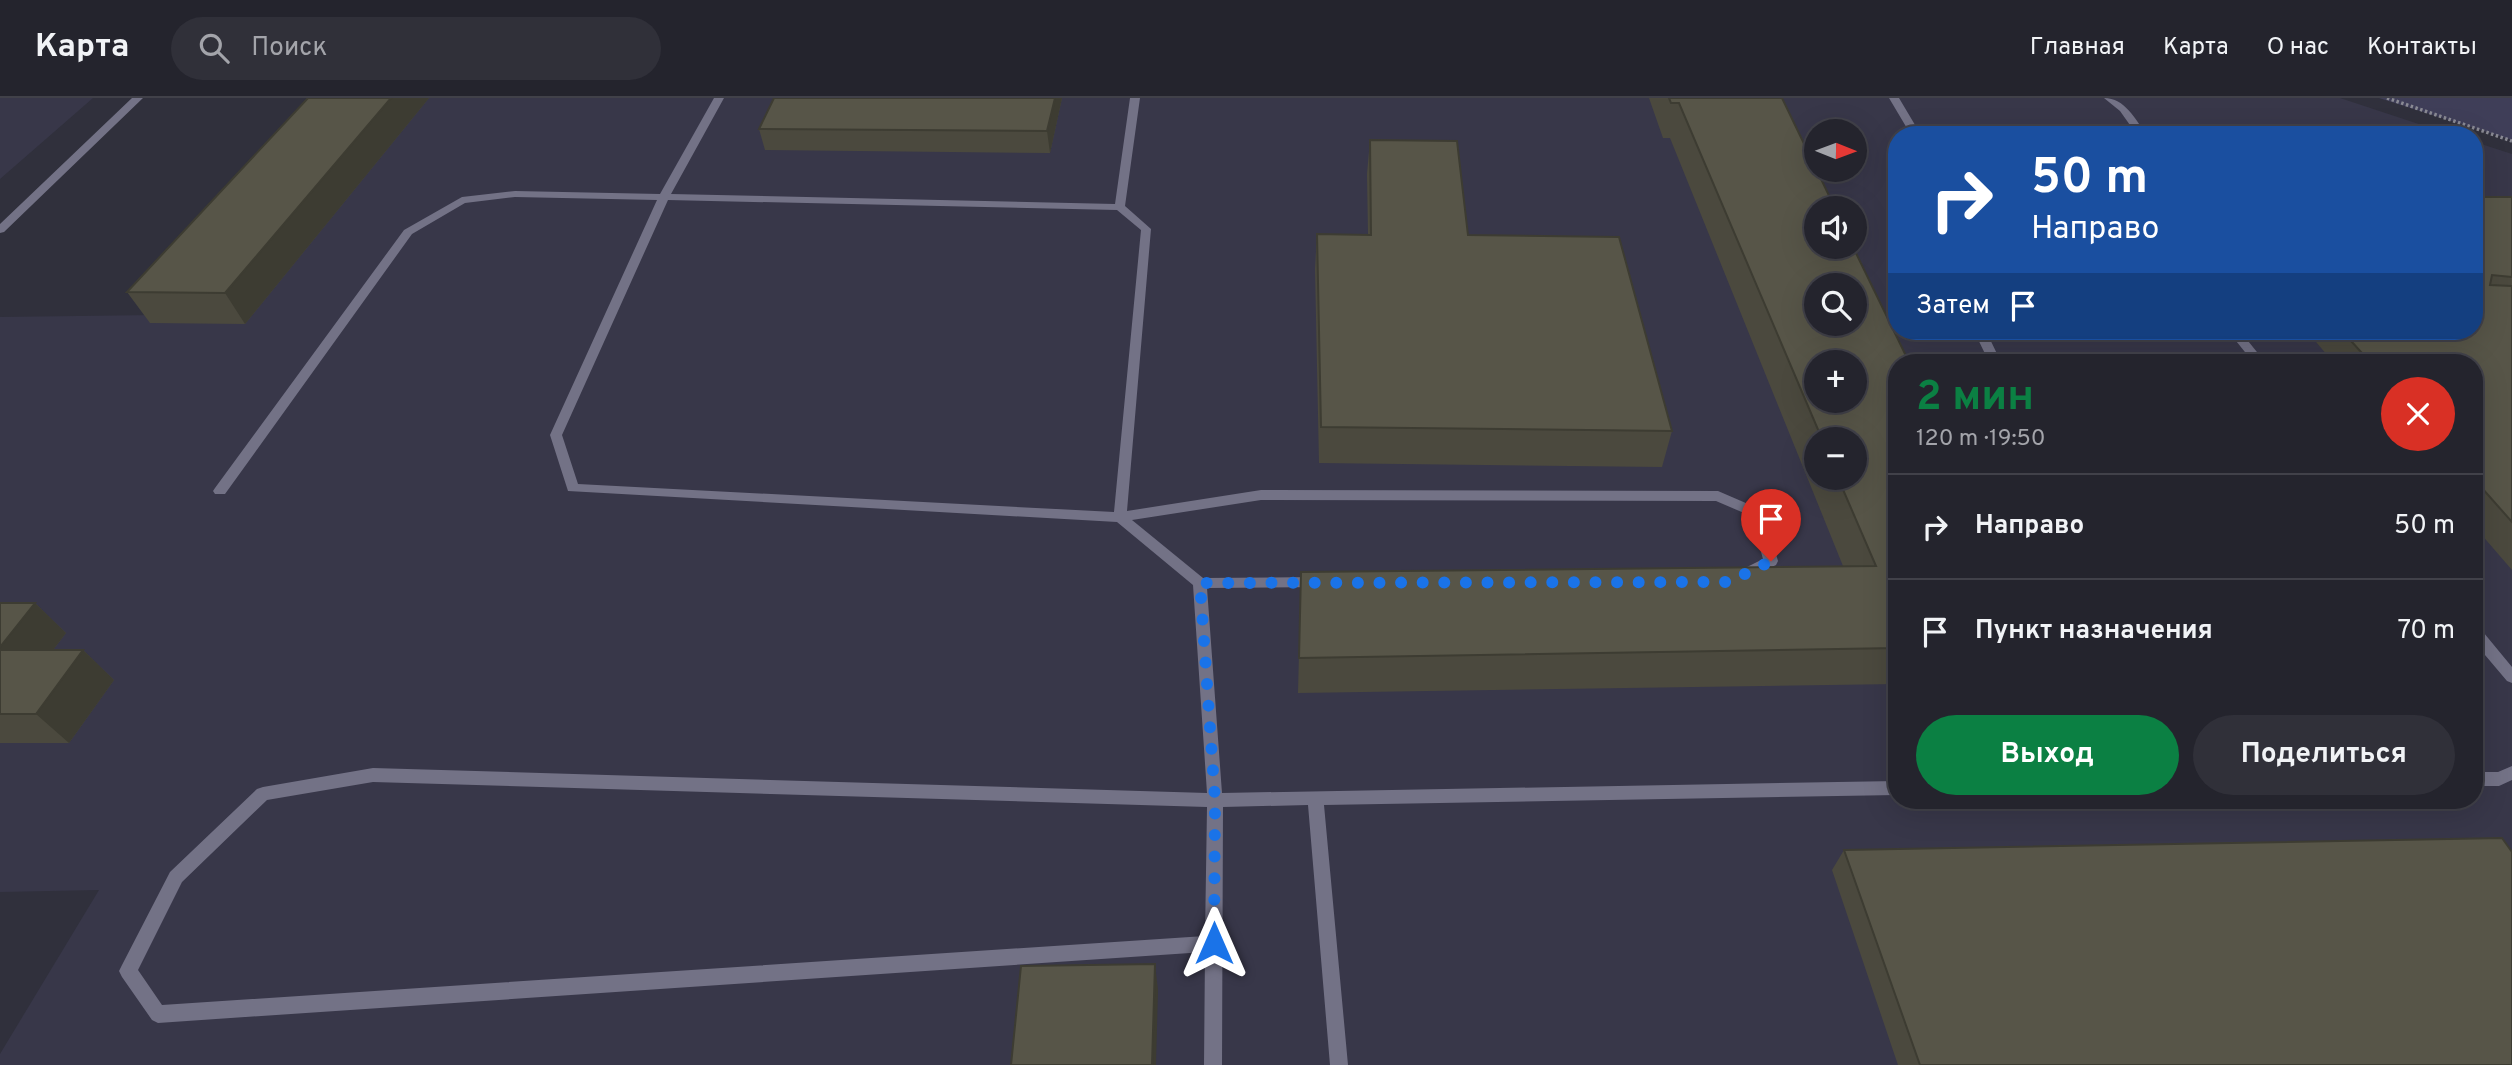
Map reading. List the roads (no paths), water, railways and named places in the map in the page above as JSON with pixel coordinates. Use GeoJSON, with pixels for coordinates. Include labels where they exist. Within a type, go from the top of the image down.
{"type":"FeatureCollection","features":[{"type":"Feature","properties":{"kind":"lane"},"geometry":{"type":"LineString","coordinates":[[0,230],[138,98]]}},
{"type":"Feature","properties":{"kind":"lane"},"geometry":{"type":"LineString","coordinates":[[719,98],[664,197],[556,435],[573,488],[1119,517],[1261,495],[1718,496],[1757,513],[1771,561],[1729,582]]}},
{"type":"Feature","properties":{"kind":"lane"},"geometry":{"type":"LineString","coordinates":[[1120,207],[1135,98]]}},
{"type":"Feature","properties":{"kind":"lane"},"geometry":{"type":"LineString","coordinates":[[1894,98],[1911,126]]}},
{"type":"Feature","properties":{"kind":"lane"},"geometry":{"type":"LineString","coordinates":[[2109,98],[2123,109],[2135,126]]}},
{"type":"Feature","properties":{"kind":"lane"},"geometry":{"type":"LineString","coordinates":[[220,491],[408,232],[462,200],[515,194],[1120,207],[1146,229],[1119,517]]}},
{"type":"Feature","properties":{"kind":"lane"},"geometry":{"type":"LineString","coordinates":[[2241,340],[2253,354]]}},
{"type":"Feature","properties":{"kind":"lane"},"geometry":{"type":"LineString","coordinates":[[1119,517],[1200,583],[1339,582]]}},
{"type":"Feature","properties":{"kind":"lane"},"geometry":{"type":"LineString","coordinates":[[1200,583],[1215,800],[1213,1065]]}},
{"type":"Feature","properties":{"kind":"lane"},"geometry":{"type":"LineString","coordinates":[[2483,642],[2512,677]]}},
{"type":"Feature","properties":{"kind":"lane"},"geometry":{"type":"LineString","coordinates":[[2483,779],[2499,779],[2512,773]]}},
{"type":"Feature","properties":{"kind":"lane"},"geometry":{"type":"LineString","coordinates":[[1214,943],[158,1014],[128,971],[176,877],[263,794],[373,775],[1215,800],[1888,788]]}},
{"type":"Feature","properties":{"kind":"lane"},"geometry":{"type":"LineString","coordinates":[[1315,797],[1339,1065]]}}]}
